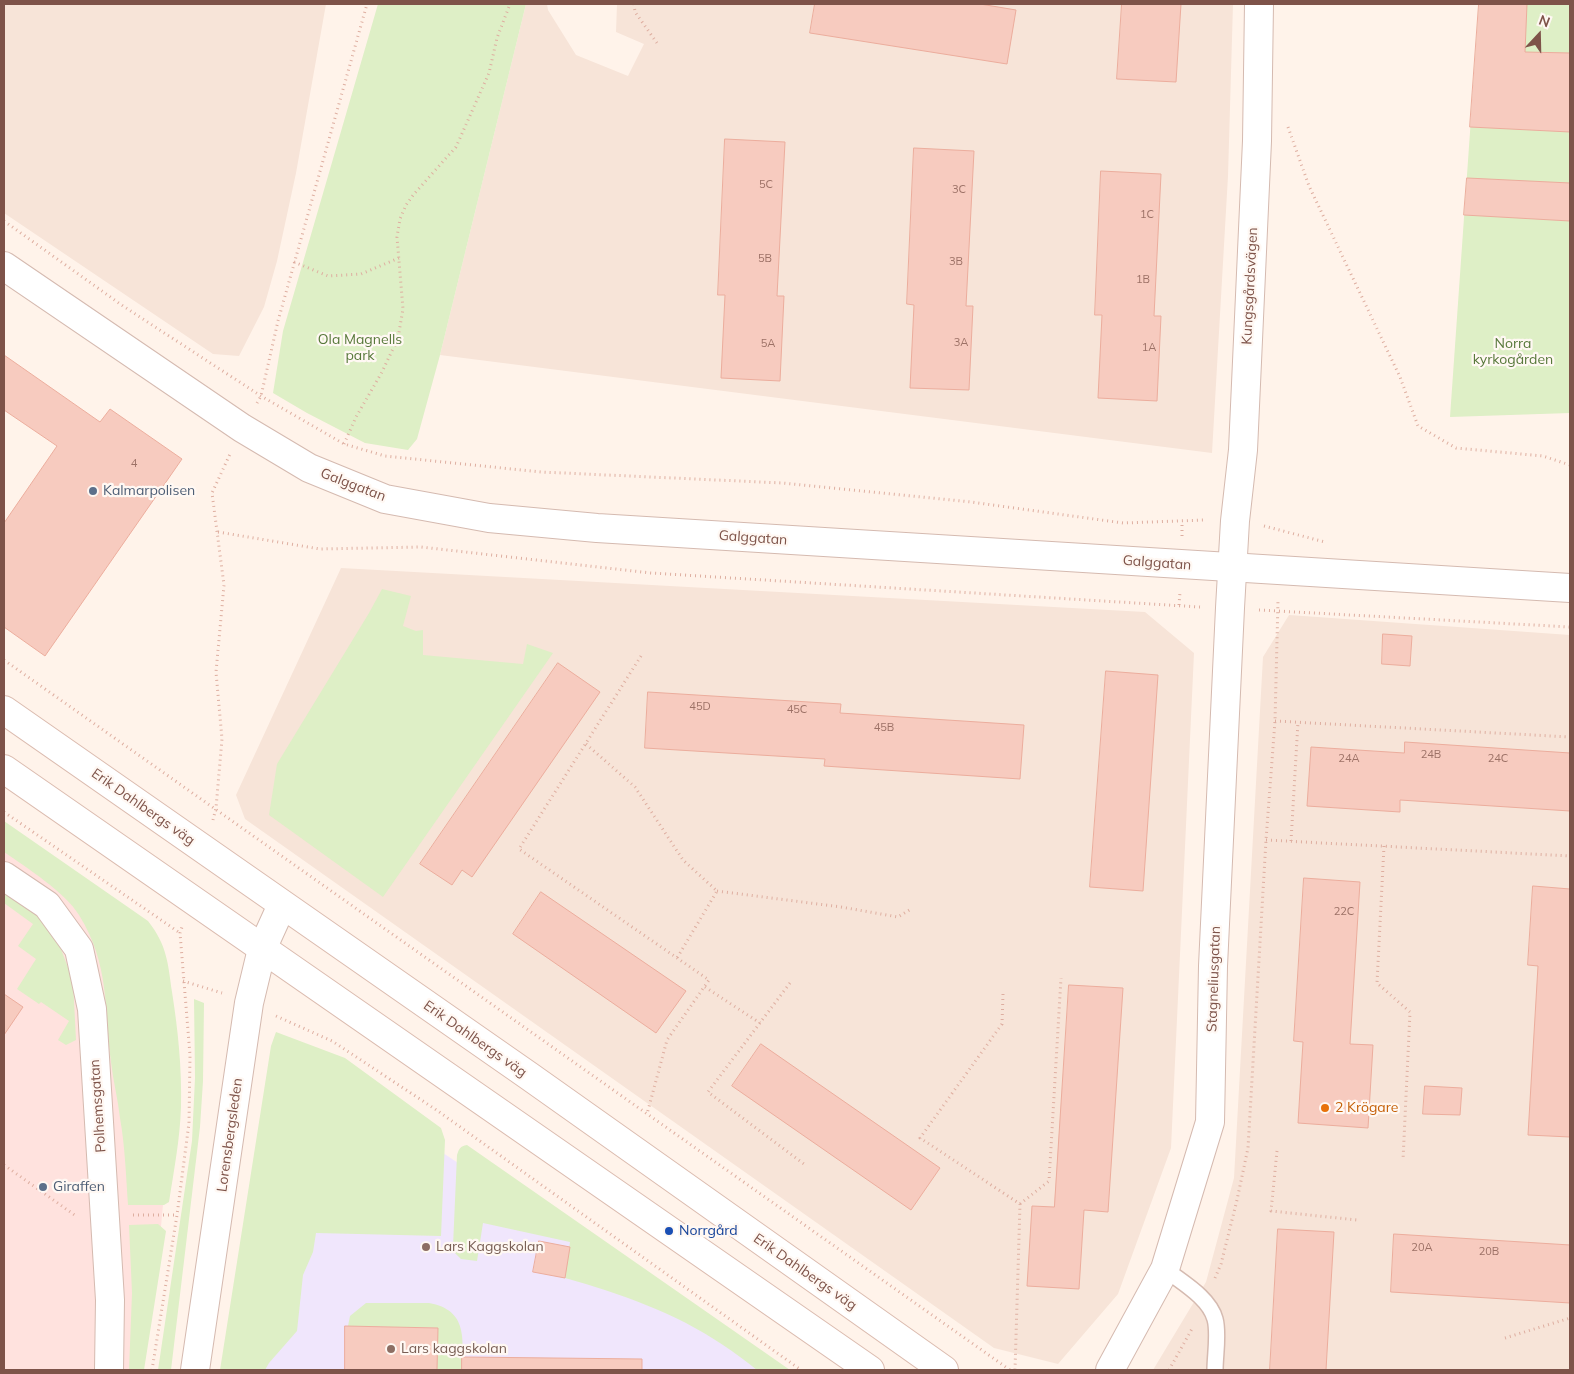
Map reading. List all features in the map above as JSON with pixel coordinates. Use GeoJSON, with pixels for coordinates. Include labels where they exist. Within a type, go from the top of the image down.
{"type":"FeatureCollection","features":[{"type":"Feature","properties":{"kind":"street","name":"Kungsgårdsvägen"},"geometry":{"type":"LineString","coordinates":[[1232,568],[1243,450],[1257,141],[1259,4]]}},
{"type":"Feature","properties":{"kind":"street","name":"Galggatan"},"geometry":{"type":"LineString","coordinates":[[4,266],[242,428],[309,468],[385,499],[489,518],[597,528],[1570,588]]}},
{"type":"Feature","properties":{"kind":"street","name":"Stagneliusgatan"},"geometry":{"type":"LineString","coordinates":[[1110,1370],[1165,1269],[1210,1122],[1213,966],[1232,568]]}},
{"type":"Feature","properties":{"kind":"street","name":"Erik Dahlbergs väg"},"geometry":{"type":"LineString","coordinates":[[4,710],[529,1076],[944,1370]]}},
{"type":"Feature","properties":{"kind":"street"},"geometry":{"type":"LineString","coordinates":[[4,769],[870,1370]]}},
{"type":"Feature","properties":{"kind":"street","name":"Polhemsgatan"},"geometry":{"type":"LineString","coordinates":[[4,876],[47,906],[79,949],[92,1009],[110,1300],[109,1370]]}},
{"type":"Feature","properties":{"kind":"street","name":"Lorensbergsleden"},"geometry":{"type":"LineString","coordinates":[[195,1370],[250,1003],[262,949],[282,905]]}},
{"type":"Feature","properties":{"kind":"lane"},"geometry":{"type":"LineString","coordinates":[[1165,1269],[1206,1302],[1215,1318],[1215,1370]]}},
{"type":"Feature","properties":{"kind":"path"},"geometry":{"type":"LineString","coordinates":[[216,808],[222,739],[216,672],[224,585],[212,493],[242,428],[261,396],[278,321],[367,4]]}},
{"type":"Feature","properties":{"kind":"path"},"geometry":{"type":"LineString","coordinates":[[344,444],[356,417],[382,372],[398,338],[403,309],[397,237],[400,219],[406,204],[456,147],[488,73],[497,38],[510,4]]}},
{"type":"Feature","properties":{"kind":"path"},"geometry":{"type":"LineString","coordinates":[[634,4],[635,12],[657,43]]}},
{"type":"Feature","properties":{"kind":"path"},"geometry":{"type":"LineString","coordinates":[[1288,126],[1309,186],[1400,377],[1418,426],[1456,448],[1543,456],[1570,465]]}},
{"type":"Feature","properties":{"kind":"path"},"geometry":{"type":"LineString","coordinates":[[4,222],[123,306],[261,396],[344,444],[385,456],[540,472],[783,483],[972,502],[1123,523],[1213,520],[1235,522],[1266,526],[1327,542]]}},
{"type":"Feature","properties":{"kind":"path"},"geometry":{"type":"LineString","coordinates":[[294,262],[328,276],[361,274],[399,258]]}},
{"type":"Feature","properties":{"kind":"path"},"geometry":{"type":"LineString","coordinates":[[218,532],[320,549],[421,548],[651,573],[1570,627]]}},
{"type":"Feature","properties":{"kind":"path"},"geometry":{"type":"LineString","coordinates":[[1169,1370],[1206,1302],[1220,1264],[1237,1200],[1248,1148],[1275,721],[1278,611]]}},
{"type":"Feature","properties":{"kind":"path"},"geometry":{"type":"LineString","coordinates":[[641,656],[519,849],[709,980],[667,1040],[647,1114]]}},
{"type":"Feature","properties":{"kind":"path"},"geometry":{"type":"LineString","coordinates":[[4,660],[1010,1370]]}},
{"type":"Feature","properties":{"kind":"path"},"geometry":{"type":"LineString","coordinates":[[1275,721],[1570,737]]}},
{"type":"Feature","properties":{"kind":"path"},"geometry":{"type":"LineString","coordinates":[[1291,841],[1298,722]]}},
{"type":"Feature","properties":{"kind":"path"},"geometry":{"type":"LineString","coordinates":[[586,744],[635,788],[683,860],[717,891],[840,907],[898,917],[911,909]]}},
{"type":"Feature","properties":{"kind":"path"},"geometry":{"type":"LineString","coordinates":[[4,812],[180,933],[190,1055],[189,1122],[177,1215],[152,1370]]}},
{"type":"Feature","properties":{"kind":"path"},"geometry":{"type":"LineString","coordinates":[[1266,840],[1570,856]]}},
{"type":"Feature","properties":{"kind":"path"},"geometry":{"type":"LineString","coordinates":[[1384,846],[1377,983],[1410,1012],[1403,1160]]}},
{"type":"Feature","properties":{"kind":"path"},"geometry":{"type":"LineString","coordinates":[[677,958],[717,891]]}},
{"type":"Feature","properties":{"kind":"path"},"geometry":{"type":"LineString","coordinates":[[1015,1370],[1020,1204],[1049,1181],[1061,978]]}},
{"type":"Feature","properties":{"kind":"path"},"geometry":{"type":"LineString","coordinates":[[790,983],[708,1092],[804,1164]]}},
{"type":"Feature","properties":{"kind":"path"},"geometry":{"type":"LineString","coordinates":[[705,986],[760,1023]]}},
{"type":"Feature","properties":{"kind":"path"},"geometry":{"type":"LineString","coordinates":[[1003,994],[1002,1024],[920,1138],[1020,1204]]}},
{"type":"Feature","properties":{"kind":"path"},"geometry":{"type":"LineString","coordinates":[[290,1022],[332,1041],[435,1109],[801,1370]]}},
{"type":"Feature","properties":{"kind":"path"},"geometry":{"type":"LineString","coordinates":[[1277,1151],[1271,1211],[1357,1220]]}},
{"type":"Feature","properties":{"kind":"path"},"geometry":{"type":"LineString","coordinates":[[1505,1338],[1570,1318]]}},
{"type":"Feature","properties":{"kind":"shaded area"},"geometry":{"type":"Polygon","coordinates":[[[4,4],[326,4],[296,173],[277,261],[264,307],[239,356],[213,354],[4,213],[4,4]]]}},
{"type":"Feature","properties":{"kind":"shaded area"},"geometry":{"type":"Polygon","coordinates":[[[526,4],[547,4],[548,10],[576,55],[628,76],[644,44],[616,32],[617,4],[1233,4],[1228,176],[1212,453],[440,355],[526,4]]]}},
{"type":"Feature","properties":{"kind":"shaded area"},"geometry":{"type":"Polygon","coordinates":[[[341,568],[1145,612],[1194,653],[1171,1148],[1118,1294],[1058,1364],[994,1348],[245,819],[236,795],[341,568]]]}},
{"type":"Feature","properties":{"kind":"shaded area"},"geometry":{"type":"Polygon","coordinates":[[[1289,615],[1570,635],[1570,1370],[1153,1370],[1206,1282],[1234,1178],[1263,657],[1289,615]]]}},
{"type":"Feature","properties":{"kind":"shaded area"},"geometry":{"type":"Polygon","coordinates":[[[4,832],[103,903],[165,1182],[159,1249],[141,1370],[4,1370],[4,832]]]}},
{"type":"Feature","properties":{"kind":"shaded area","name":"Lars Kaggskolan"},"geometry":{"type":"Polygon","coordinates":[[[285,1070],[401,1125],[769,1370],[253,1370],[285,1070]]]}},
{"type":"Feature","properties":{"kind":"green space","name":"Ola Magnells park"},"geometry":{"type":"Polygon","coordinates":[[[378,4],[526,4],[440,355],[417,439],[408,450],[365,443],[273,393],[283,331],[378,4]]]}},
{"type":"Feature","properties":{"kind":"green space","name":"Norra kyrkogården"},"geometry":{"type":"Polygon","coordinates":[[[1479,4],[1570,4],[1570,413],[1450,417],[1479,4]]]}},
{"type":"Feature","properties":{"kind":"green space"},"geometry":{"type":"Polygon","coordinates":[[[382,589],[411,596],[403,626],[416,631],[423,630],[423,655],[523,664],[527,644],[553,653],[383,897],[269,815],[277,764],[382,589]]]}},
{"type":"Feature","properties":{"kind":"green space"},"geometry":{"type":"Polygon","coordinates":[[[4,821],[148,921],[163,946],[168,963],[176,1021],[181,1092],[175,1166],[169,1202],[164,1205],[128,1205],[123,1139],[112,1069],[104,987],[96,951],[89,933],[73,906],[65,898],[45,881],[4,852],[4,821]]]}},
{"type":"Feature","properties":{"kind":"green space"},"geometry":{"type":"Polygon","coordinates":[[[4,893],[43,920],[61,949],[73,981],[76,1040],[66,1045],[58,1040],[69,1021],[41,1002],[39,1004],[17,989],[36,959],[18,946],[33,924],[4,903],[4,893]]]}},
{"type":"Feature","properties":{"kind":"green space"},"geometry":{"type":"Polygon","coordinates":[[[194,999],[204,1003],[203,1081],[200,1127],[171,1370],[158,1370],[192,1141],[195,1078],[194,999]]]}},
{"type":"Feature","properties":{"kind":"green space"},"geometry":{"type":"Polygon","coordinates":[[[276,1032],[345,1058],[441,1128],[445,1140],[441,1236],[316,1233],[313,1252],[303,1275],[297,1331],[265,1370],[220,1370],[271,1046],[276,1032]]]}},
{"type":"Feature","properties":{"kind":"green space"},"geometry":{"type":"Polygon","coordinates":[[[467,1145],[790,1370],[757,1370],[732,1351],[686,1323],[647,1305],[565,1278],[570,1242],[483,1223],[477,1261],[461,1259],[454,1252],[453,1246],[457,1155],[460,1148],[467,1145]]]}},
{"type":"Feature","properties":{"kind":"green space"},"geometry":{"type":"Polygon","coordinates":[[[158,1224],[166,1231],[144,1370],[129,1370],[132,1293],[129,1225],[158,1224]]]}},
{"type":"Feature","properties":{"kind":"green space"},"geometry":{"type":"Polygon","coordinates":[[[366,1303],[429,1303],[451,1312],[457,1319],[462,1337],[462,1370],[437,1370],[438,1328],[348,1326],[350,1316],[366,1303]]]}},
{"type":"Feature","properties":{"kind":"building"},"geometry":{"type":"Polygon","coordinates":[[[815,4],[980,4],[1016,10],[1007,64],[810,33],[815,4]]]}},
{"type":"Feature","properties":{"kind":"building"},"geometry":{"type":"Polygon","coordinates":[[[1122,4],[1181,4],[1176,82],[1117,79],[1122,4]]]}},
{"type":"Feature","properties":{"kind":"building"},"geometry":{"type":"Polygon","coordinates":[[[1479,4],[1527,4],[1525,52],[1570,53],[1570,132],[1470,127],[1479,4]]]}},
{"type":"Feature","properties":{"kind":"building"},"geometry":{"type":"Polygon","coordinates":[[[725,139],[785,142],[777,296],[784,296],[780,381],[721,378],[725,295],[718,295],[725,139]]]}},
{"type":"Feature","properties":{"kind":"building"},"geometry":{"type":"Polygon","coordinates":[[[914,148],[974,151],[966,306],[973,306],[969,390],[910,388],[914,305],[907,304],[914,148]]]}},
{"type":"Feature","properties":{"kind":"building"},"geometry":{"type":"Polygon","coordinates":[[[1101,171],[1161,174],[1154,316],[1161,316],[1157,401],[1098,398],[1102,315],[1095,315],[1101,171]]]}},
{"type":"Feature","properties":{"kind":"building"},"geometry":{"type":"Polygon","coordinates":[[[1467,178],[1570,183],[1570,221],[1464,215],[1467,178]]]}},
{"type":"Feature","properties":{"kind":"building","name":"Kalmarpolisen"},"geometry":{"type":"Polygon","coordinates":[[[4,355],[100,422],[110,409],[182,459],[45,656],[4,627],[4,523],[57,446],[4,410],[4,355]]]}},
{"type":"Feature","properties":{"kind":"building"},"geometry":{"type":"Polygon","coordinates":[[[1383,634],[1412,636],[1410,666],[1382,664],[1383,634]]]}},
{"type":"Feature","properties":{"kind":"building"},"geometry":{"type":"Polygon","coordinates":[[[558,663],[600,692],[472,877],[462,870],[452,885],[420,864],[558,663]]]}},
{"type":"Feature","properties":{"kind":"building"},"geometry":{"type":"Polygon","coordinates":[[[1106,671],[1158,675],[1143,891],[1090,887],[1106,671]]]}},
{"type":"Feature","properties":{"kind":"building"},"geometry":{"type":"Polygon","coordinates":[[[648,692],[841,704],[840,713],[1024,725],[1020,779],[824,766],[825,759],[645,748],[648,692]]]}},
{"type":"Feature","properties":{"kind":"building"},"geometry":{"type":"Polygon","coordinates":[[[1405,742],[1570,753],[1570,811],[1400,800],[1400,812],[1307,806],[1311,747],[1404,753],[1405,742]]]}},
{"type":"Feature","properties":{"kind":"building"},"geometry":{"type":"Polygon","coordinates":[[[1304,878],[1360,882],[1350,1044],[1373,1045],[1368,1128],[1298,1123],[1303,1042],[1294,1041],[1304,878]]]}},
{"type":"Feature","properties":{"kind":"building"},"geometry":{"type":"Polygon","coordinates":[[[1533,886],[1570,889],[1570,1137],[1528,1135],[1538,966],[1528,965],[1533,886]]]}},
{"type":"Feature","properties":{"kind":"building"},"geometry":{"type":"Polygon","coordinates":[[[541,892],[686,991],[656,1033],[513,934],[541,892]]]}},
{"type":"Feature","properties":{"kind":"building"},"geometry":{"type":"Polygon","coordinates":[[[1069,985],[1123,988],[1108,1212],[1084,1210],[1079,1289],[1027,1286],[1032,1206],[1054,1207],[1069,985]]]}},
{"type":"Feature","properties":{"kind":"building"},"geometry":{"type":"Polygon","coordinates":[[[4,994],[23,1007],[4,1035],[4,994]]]}},
{"type":"Feature","properties":{"kind":"building"},"geometry":{"type":"Polygon","coordinates":[[[761,1044],[940,1168],[911,1210],[732,1086],[761,1044]]]}},
{"type":"Feature","properties":{"kind":"building"},"geometry":{"type":"Polygon","coordinates":[[[1425,1086],[1462,1088],[1460,1115],[1423,1114],[1425,1086]]]}},
{"type":"Feature","properties":{"kind":"building"},"geometry":{"type":"Polygon","coordinates":[[[1278,1229],[1334,1232],[1326,1370],[1270,1370],[1278,1229]]]}},
{"type":"Feature","properties":{"kind":"building"},"geometry":{"type":"Polygon","coordinates":[[[1394,1234],[1570,1245],[1570,1303],[1391,1292],[1394,1234]]]}},
{"type":"Feature","properties":{"kind":"building"},"geometry":{"type":"Polygon","coordinates":[[[539,1241],[570,1247],[565,1278],[533,1272],[539,1241]]]}},
{"type":"Feature","properties":{"kind":"building","name":"Lars kaggskolan"},"geometry":{"type":"Polygon","coordinates":[[[345,1326],[438,1328],[437,1370],[345,1370],[345,1326]]]}},
{"type":"Feature","properties":{"kind":"building","name":"Lars kaggskolan"},"geometry":{"type":"Polygon","coordinates":[[[462,1357],[642,1359],[642,1370],[462,1370],[462,1357]]]}},
{"type":"Feature","properties":{"kind":"place","name":"Kalmarpolisen"},"geometry":{"type":"Point","coordinates":[93,491]}},
{"type":"Feature","properties":{"kind":"place","name":"2 Krögare"},"geometry":{"type":"Point","coordinates":[1325,1108]}},
{"type":"Feature","properties":{"kind":"place","name":"Giraffen"},"geometry":{"type":"Point","coordinates":[43,1187]}},
{"type":"Feature","properties":{"kind":"place","name":"Norrgård"},"geometry":{"type":"Point","coordinates":[669,1231]}},
{"type":"Feature","properties":{"kind":"place","name":"Lars Kaggskolan"},"geometry":{"type":"Point","coordinates":[426,1247]}},
{"type":"Feature","properties":{"kind":"place","name":"Lars kaggskolan"},"geometry":{"type":"Point","coordinates":[391,1349]}}]}
